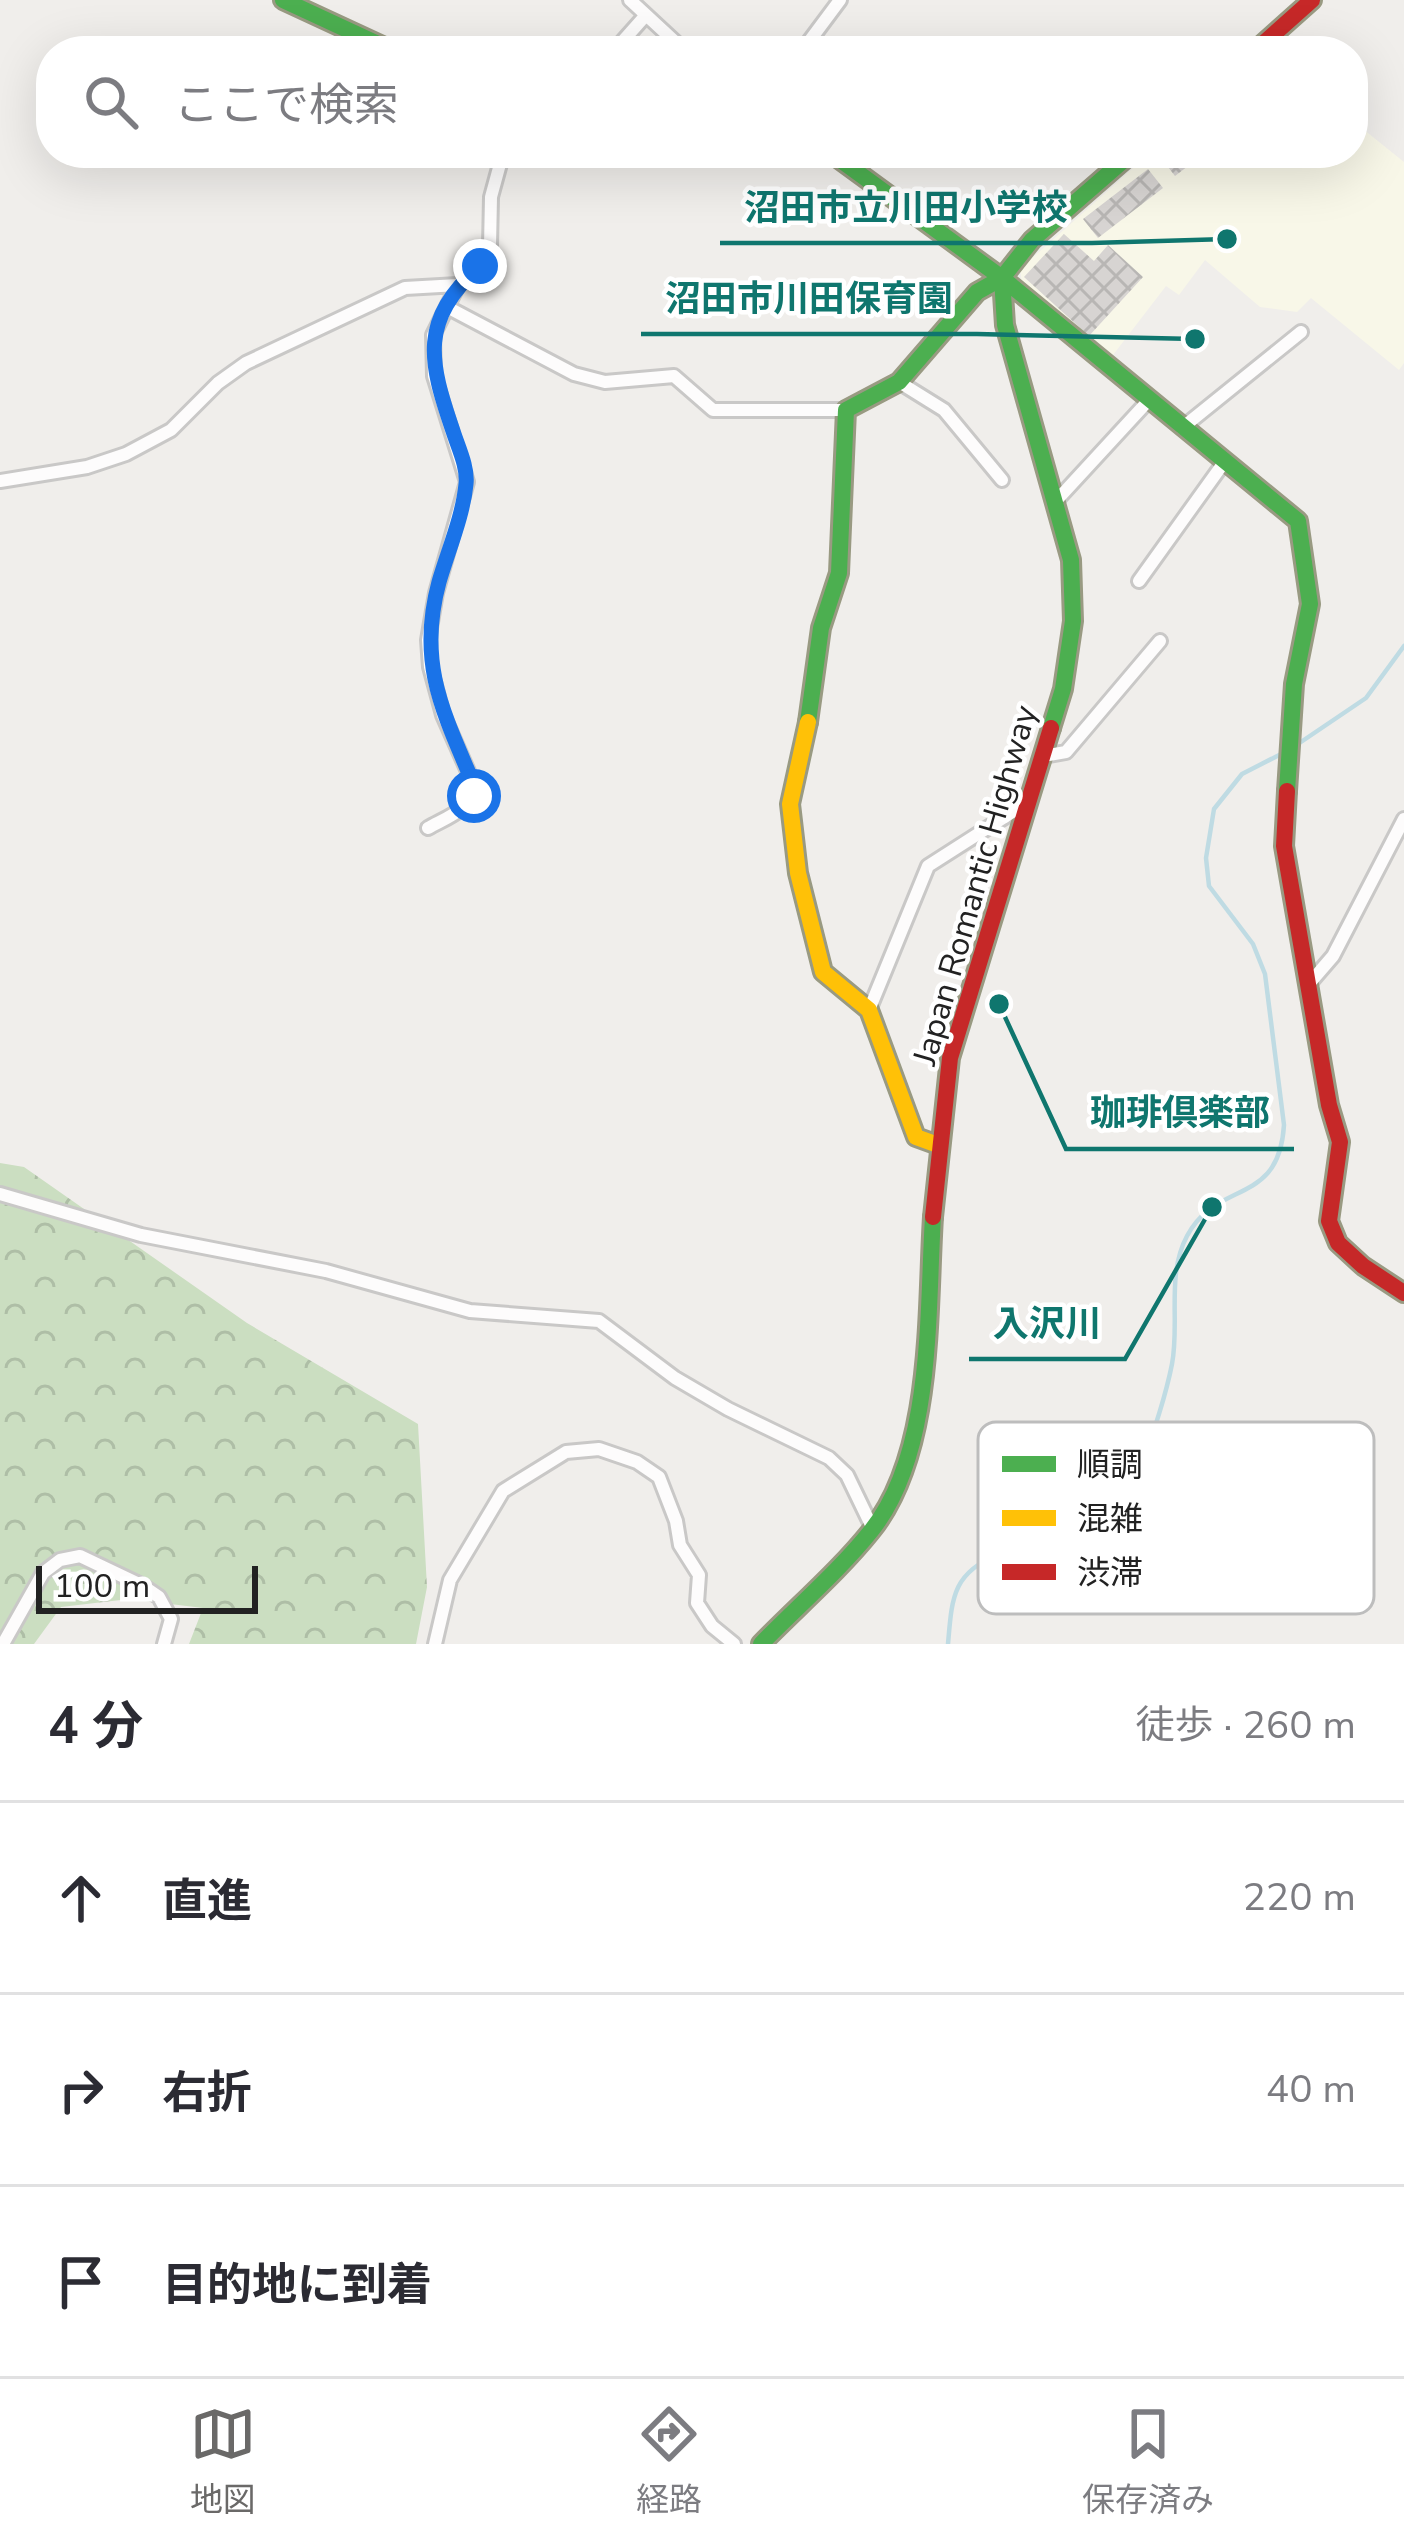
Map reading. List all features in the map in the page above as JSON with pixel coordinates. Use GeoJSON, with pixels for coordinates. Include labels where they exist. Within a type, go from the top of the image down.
{"type":"FeatureCollection","features":[{"type":"Feature","properties":{"kind":"main road"},"geometry":{"type":"LineString","coordinates":[[283,0],[361,36]]}},
{"type":"Feature","properties":{"kind":"main road"},"geometry":{"type":"LineString","coordinates":[[1272,36],[1312,0]]}},
{"type":"Feature","properties":{"kind":"main road"},"geometry":{"type":"LineString","coordinates":[[852,168],[1002,278],[1298,521],[1310,604],[1294,684],[1284,846],[1329,1106],[1340,1142],[1329,1220],[1337,1243],[1404,1293]]}},
{"type":"Feature","properties":{"kind":"main road"},"geometry":{"type":"LineString","coordinates":[[938,1145],[916,1137],[868,1010],[823,973],[798,873],[790,804],[810,713],[821,628],[839,573],[846,410],[899,382],[977,292],[1002,278],[1032,240],[1115,168]]}},
{"type":"Feature","properties":{"kind":"main road","name":"Japan Romantic Highway"},"geometry":{"type":"LineString","coordinates":[[761,1644],[873,1529],[889,1508],[900,1480],[922,1394],[938,1145],[950,1058],[1063,689],[1073,621],[1071,560],[1005,325],[1002,278]]}},
{"type":"Feature","properties":{"kind":"street"},"geometry":{"type":"LineString","coordinates":[[630,0],[669,36]]}},
{"type":"Feature","properties":{"kind":"street"},"geometry":{"type":"LineString","coordinates":[[813,36],[840,0]]}},
{"type":"Feature","properties":{"kind":"street"},"geometry":{"type":"LineString","coordinates":[[627,36],[646,15]]}},
{"type":"Feature","properties":{"kind":"street"},"geometry":{"type":"LineString","coordinates":[[428,828],[465,807],[474,796],[430,667],[428,640],[436,593],[467,482],[434,376],[433,335],[458,285],[480,266],[490,246],[491,197],[499,168]]}},
{"type":"Feature","properties":{"kind":"street"},"geometry":{"type":"LineString","coordinates":[[0,481],[87,467],[126,454],[171,430],[218,383],[246,363],[405,288],[458,285]]}},
{"type":"Feature","properties":{"kind":"street"},"geometry":{"type":"LineString","coordinates":[[447,307],[574,374],[605,382],[674,376],[713,410],[846,410]]}},
{"type":"Feature","properties":{"kind":"street"},"geometry":{"type":"LineString","coordinates":[[1182,428],[1301,332]]}},
{"type":"Feature","properties":{"kind":"street"},"geometry":{"type":"LineString","coordinates":[[899,382],[944,410],[1002,481]]}},
{"type":"Feature","properties":{"kind":"street"},"geometry":{"type":"LineString","coordinates":[[1055,502],[1149,400]]}},
{"type":"Feature","properties":{"kind":"street"},"geometry":{"type":"LineString","coordinates":[[1139,581],[1226,461]]}},
{"type":"Feature","properties":{"kind":"street"},"geometry":{"type":"LineString","coordinates":[[1041,756],[1066,752],[1160,641]]}},
{"type":"Feature","properties":{"kind":"street"},"geometry":{"type":"LineString","coordinates":[[868,1010],[928,866],[1026,803]]}},
{"type":"Feature","properties":{"kind":"street"},"geometry":{"type":"LineString","coordinates":[[1308,985],[1333,956],[1404,819]]}},
{"type":"Feature","properties":{"kind":"street"},"geometry":{"type":"LineString","coordinates":[[0,1194],[120,1229],[326,1271],[470,1311],[599,1321],[710,1399],[829,1458],[847,1474],[873,1529]]}},
{"type":"Feature","properties":{"kind":"street"},"geometry":{"type":"LineString","coordinates":[[435,1644],[450,1580],[503,1491],[566,1452],[599,1449],[637,1462],[659,1477],[680,1545],[699,1575],[697,1603],[712,1626],[734,1644]]}},
{"type":"Feature","properties":{"kind":"street"},"geometry":{"type":"LineString","coordinates":[[3,1644],[43,1573],[60,1560],[80,1556],[159,1597],[171,1619],[164,1644]]}},
{"type":"Feature","properties":{"kind":"shaded area"},"geometry":{"type":"Polygon","coordinates":[[[1368,133],[1404,162],[1404,363],[1399,370],[1311,298],[1297,312],[1260,307],[1205,260],[1179,295],[1166,286],[1113,355],[1022,284],[1020,269],[1133,168],[1368,168],[1368,133]]]}},
{"type":"Feature","properties":{"kind":"green space"},"geometry":{"type":"Polygon","coordinates":[[[0,1163],[24,1167],[247,1323],[418,1424],[427,1587],[416,1644],[189,1644],[203,1608],[129,1599],[61,1607],[34,1644],[0,1644],[0,1163]]]}},
{"type":"Feature","properties":{"kind":"building"},"geometry":{"type":"Polygon","coordinates":[[[1148,169],[1163,188],[1098,238],[1083,219],[1148,169]]]}},
{"type":"Feature","properties":{"kind":"building"},"geometry":{"type":"Polygon","coordinates":[[[1064,234],[1094,261],[1108,245],[1143,277],[1089,336],[1024,277],[1064,234]]]}},
{"type":"Feature","properties":{"kind":"waterway"},"geometry":{"type":"LineString","coordinates":[[1295,746],[1366,698],[1404,646]]}},
{"type":"Feature","properties":{"kind":"waterway"},"geometry":{"type":"LineString","coordinates":[[1156,1422],[1172,1364],[1175,1283],[1187,1236],[1214,1206],[1259,1181],[1280,1151],[1284,1125],[1265,974],[1253,944],[1209,886],[1206,858],[1214,809],[1242,774],[1285,752]]}},
{"type":"Feature","properties":{"kind":"waterway"},"geometry":{"type":"LineString","coordinates":[[948,1644],[957,1589],[978,1565]]}},
{"type":"Feature","properties":{"kind":"traffic: fast"},"geometry":{"type":"LineString","coordinates":[[283,0],[361,36]]}},
{"type":"Feature","properties":{"kind":"traffic: fast"},"geometry":{"type":"LineString","coordinates":[[852,168],[1002,278],[1298,521],[1310,604],[1294,684],[1287,791]]}},
{"type":"Feature","properties":{"kind":"traffic: fast"},"geometry":{"type":"LineString","coordinates":[[1051,728],[1063,689],[1073,621],[1071,560],[1005,325],[1002,278],[1032,240],[1115,168]]}},
{"type":"Feature","properties":{"kind":"traffic: fast"},"geometry":{"type":"LineString","coordinates":[[808,722],[821,628],[839,573],[846,410],[899,382],[977,292],[1002,278]]}},
{"type":"Feature","properties":{"kind":"traffic: fast"},"geometry":{"type":"LineString","coordinates":[[761,1644],[832,1575],[892,1499],[917,1422],[933,1217]]}},
{"type":"Feature","properties":{"kind":"traffic: slow"},"geometry":{"type":"LineString","coordinates":[[808,722],[790,804],[798,873],[823,972],[869,1010],[916,1137],[938,1145]]}},
{"type":"Feature","properties":{"kind":"traffic: jam"},"geometry":{"type":"LineString","coordinates":[[1272,36],[1312,0]]}},
{"type":"Feature","properties":{"kind":"traffic: jam"},"geometry":{"type":"LineString","coordinates":[[933,1217],[950,1058],[1051,728]]}},
{"type":"Feature","properties":{"kind":"traffic: jam"},"geometry":{"type":"LineString","coordinates":[[1287,791],[1284,846],[1329,1105],[1340,1142],[1329,1221],[1338,1243],[1404,1293]]}},
{"type":"Feature","properties":{"kind":"place","name":"沼田市立川田小学校"},"geometry":{"type":"Point","coordinates":[1227,239]}},
{"type":"Feature","properties":{"kind":"place","name":"沼田市川田保育園"},"geometry":{"type":"Point","coordinates":[1195,339]}},
{"type":"Feature","properties":{"kind":"place","name":"珈琲倶楽部"},"geometry":{"type":"Point","coordinates":[999,1004]}},
{"type":"Feature","properties":{"kind":"place","name":"入沢川"},"geometry":{"type":"Point","coordinates":[1212,1207]}},
{"type":"Feature","properties":{"kind":"route"},"geometry":{"type":"LineString","coordinates":[[474,796],[474,785],[443,715],[428,640],[467,482],[434,376],[433,335],[458,285],[480,266]]}}]}
